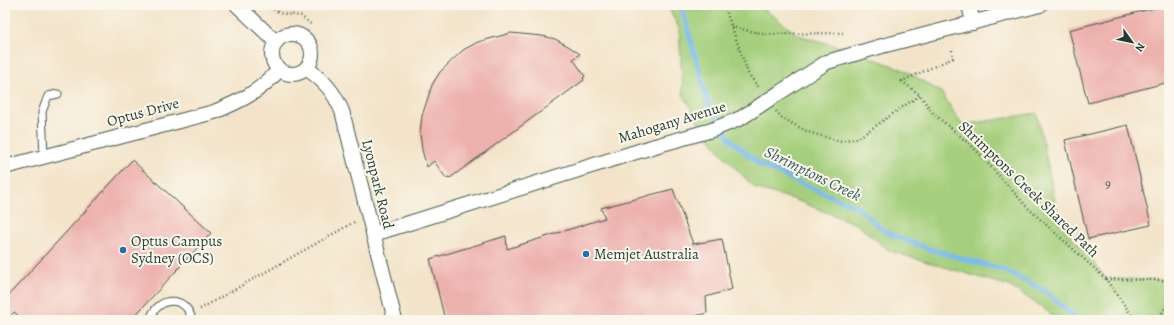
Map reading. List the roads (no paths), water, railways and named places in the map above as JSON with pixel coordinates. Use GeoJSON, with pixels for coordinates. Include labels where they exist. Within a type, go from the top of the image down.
{"type":"FeatureCollection","features":[{"type":"Feature","properties":{"kind":"street"},"geometry":{"type":"LineString","coordinates":[[237,5],[275,41]]}},
{"type":"Feature","properties":{"kind":"street"},"geometry":{"type":"LineString","coordinates":[[969,5],[973,23]]}},
{"type":"Feature","properties":{"kind":"street","name":"Mahogany Avenue"},"geometry":{"type":"LineString","coordinates":[[374,234],[655,146],[712,130],[740,118],[827,62],[1040,5]]}},
{"type":"Feature","properties":{"kind":"street"},"geometry":{"type":"LineString","coordinates":[[293,35],[300,36],[307,40],[314,54],[307,69],[300,73],[290,74],[279,70],[272,58],[275,41],[280,38],[293,35]]}},
{"type":"Feature","properties":{"kind":"street","name":"Lyonpark Road"},"geometry":{"type":"LineString","coordinates":[[307,69],[323,79],[336,98],[342,111],[396,320]]}},
{"type":"Feature","properties":{"kind":"street","name":"Optus Drive"},"geometry":{"type":"LineString","coordinates":[[5,167],[214,112],[241,102],[265,85],[279,70]]}},
{"type":"Feature","properties":{"kind":"lane"},"geometry":{"type":"LineString","coordinates":[[44,157],[42,112],[48,96],[58,94]]}},
{"type":"Feature","properties":{"kind":"lane"},"geometry":{"type":"LineString","coordinates":[[150,320],[156,308],[168,302],[181,304],[192,317]]}},
{"type":"Feature","properties":{"kind":"waterway","name":"Shrimptons Creek"},"geometry":{"type":"LineString","coordinates":[[681,5],[708,103],[730,139],[759,164],[857,207],[885,232],[932,250],[1004,270],[1045,291],[1078,320]]}},
{"type":"Feature","properties":{"kind":"place","name":"Optus Campus Sydney (OCS)"},"geometry":{"type":"Point","coordinates":[123,250]}},
{"type":"Feature","properties":{"kind":"place","name":"Memjet Australia"},"geometry":{"type":"Point","coordinates":[586,254]}}]}
